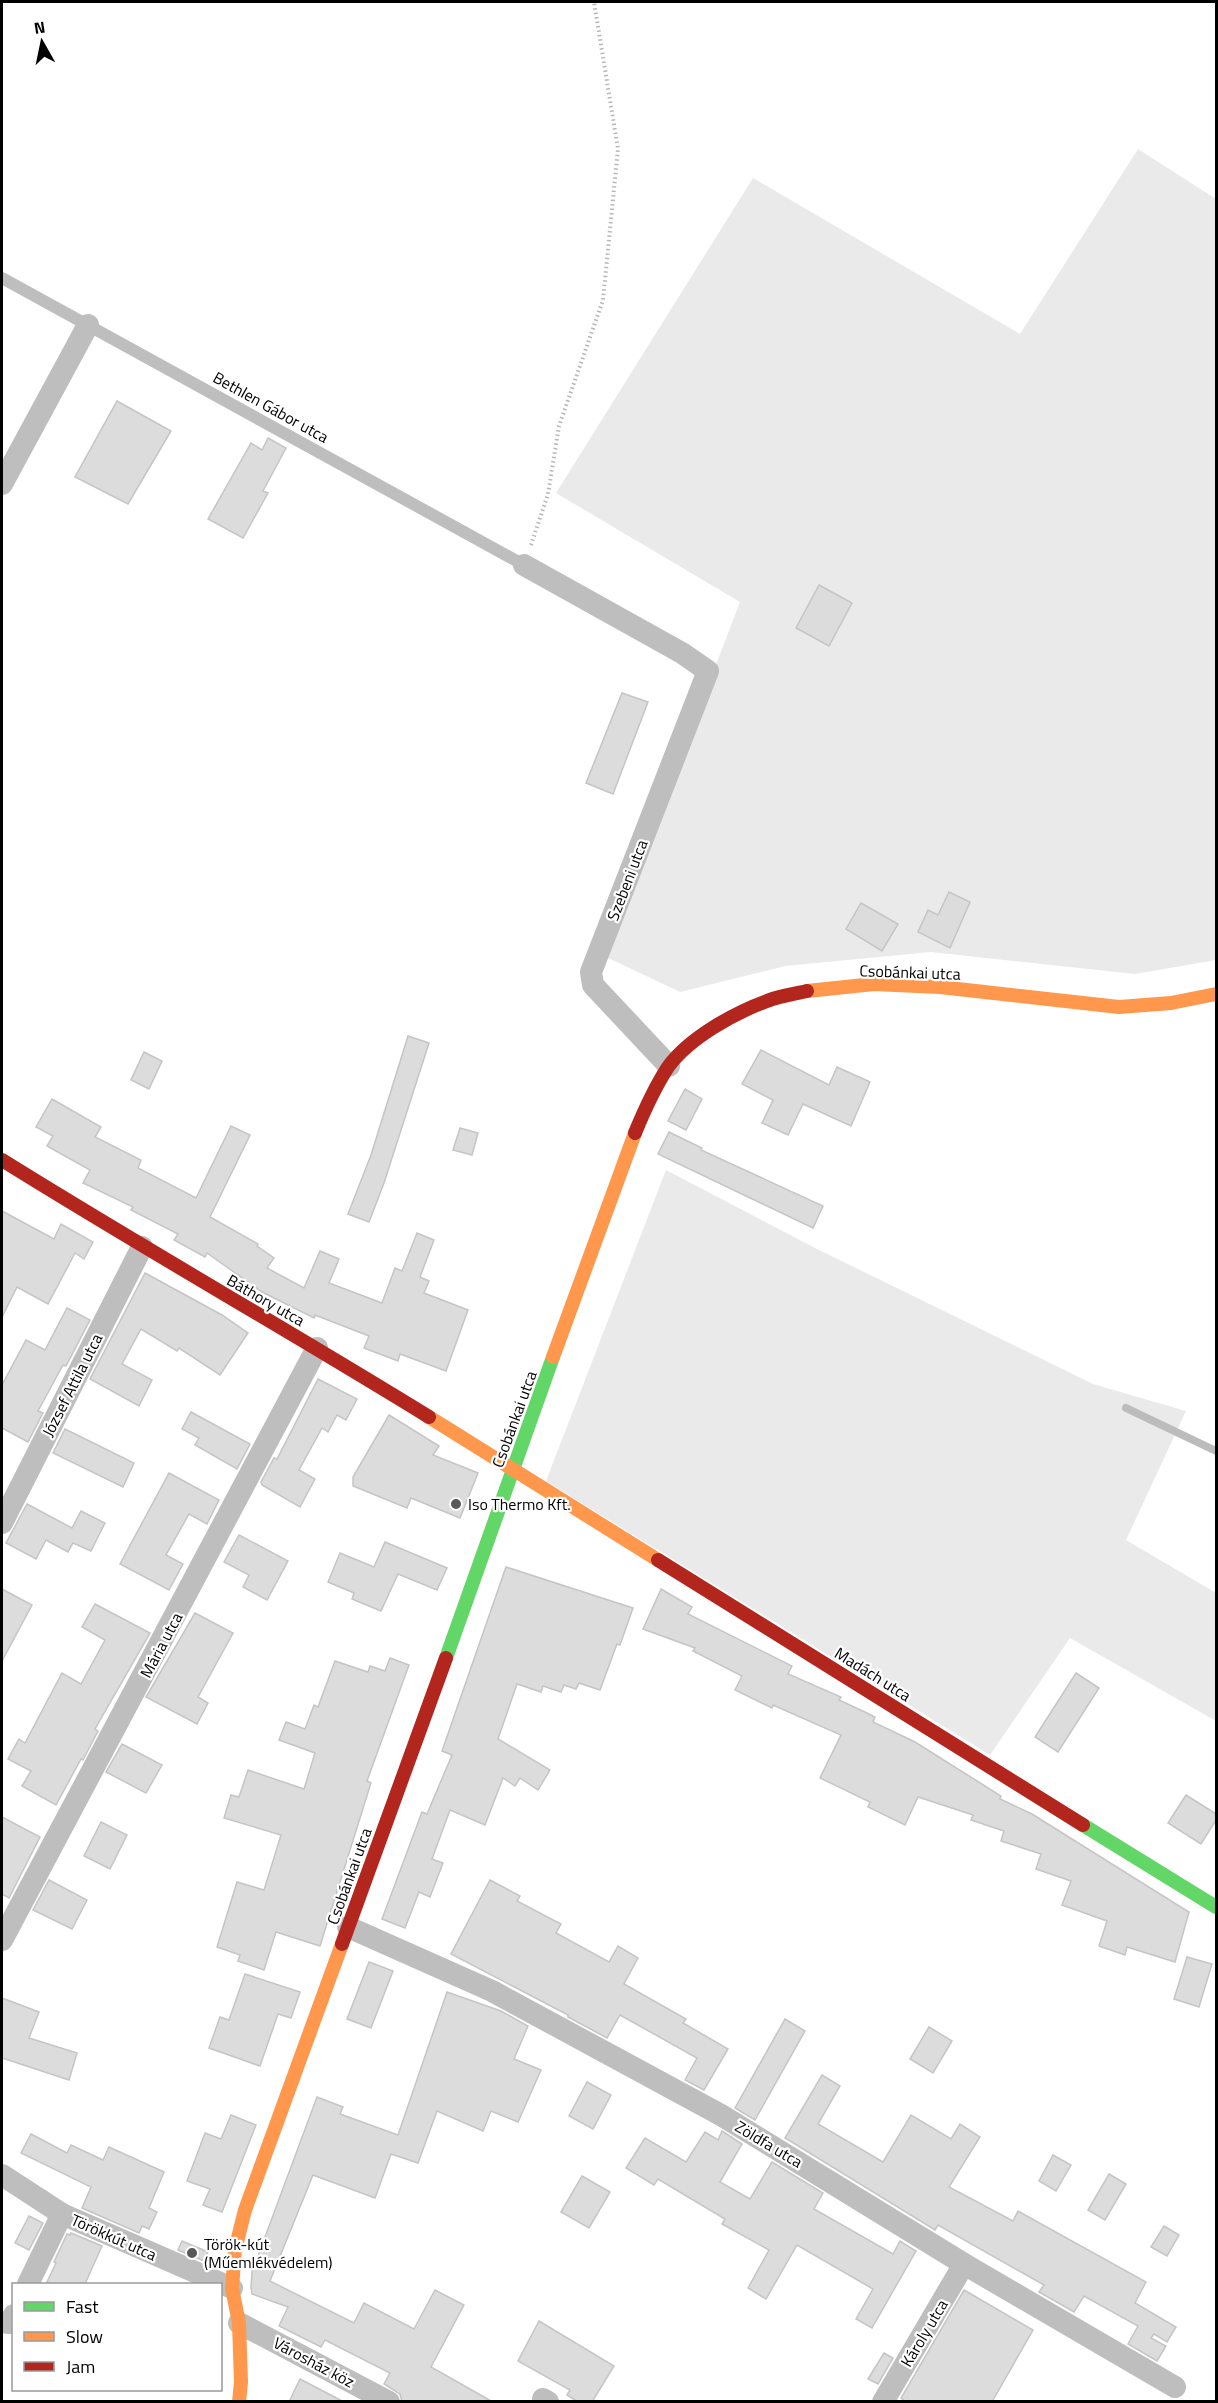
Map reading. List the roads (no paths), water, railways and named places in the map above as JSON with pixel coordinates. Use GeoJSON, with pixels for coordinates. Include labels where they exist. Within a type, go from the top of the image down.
{"type":"FeatureCollection","features":[{"type":"Feature","properties":{"kind":"main road","name":"Csobánkai utca"},"geometry":{"type":"LineString","coordinates":[[239,2402],[242,2382],[239,2323],[232,2288],[235,2250],[245,2210],[624,1161],[643,1113],[669,1066],[698,1038],[731,1017],[768,1000],[812,990],[874,984],[940,987],[1119,1007],[1171,1003],[1216,994]]}},
{"type":"Feature","properties":{"kind":"main road","name":"Báthory utca"},"geometry":{"type":"LineString","coordinates":[[2,1160],[142,1247],[318,1348],[513,1470]]}},
{"type":"Feature","properties":{"kind":"main road","name":"Madách utca"},"geometry":{"type":"LineString","coordinates":[[513,1470],[1216,1907]]}},
{"type":"Feature","properties":{"kind":"street"},"geometry":{"type":"LineString","coordinates":[[2,484],[88,325]]}},
{"type":"Feature","properties":{"kind":"street","name":"Szebeni utca"},"geometry":{"type":"LineString","coordinates":[[524,565],[708,671],[591,972],[593,985],[669,1066]]}},
{"type":"Feature","properties":{"kind":"street","name":"József Attila utca"},"geometry":{"type":"LineString","coordinates":[[2,1523],[142,1247]]}},
{"type":"Feature","properties":{"kind":"street","name":"Mária utca"},"geometry":{"type":"LineString","coordinates":[[2,1940],[318,1348]]}},
{"type":"Feature","properties":{"kind":"street","name":"Zöldfa utca"},"geometry":{"type":"LineString","coordinates":[[348,1927],[492,1991],[721,2115],[964,2264],[1175,2387]]}},
{"type":"Feature","properties":{"kind":"street","name":"Törökkút utca"},"geometry":{"type":"LineString","coordinates":[[2,2175],[62,2214],[221,2283]]}},
{"type":"Feature","properties":{"kind":"street"},"geometry":{"type":"LineString","coordinates":[[28,2283],[62,2214]]}},
{"type":"Feature","properties":{"kind":"street","name":"Károly utca"},"geometry":{"type":"LineString","coordinates":[[883,2402],[964,2264]]}},
{"type":"Feature","properties":{"kind":"street","name":"Törökkút utca"},"geometry":{"type":"LineString","coordinates":[[222,2284],[232,2288]]}},
{"type":"Feature","properties":{"kind":"street","name":"Városház köz"},"geometry":{"type":"LineString","coordinates":[[239,2323],[389,2402]]}},
{"type":"Feature","properties":{"kind":"lane","name":"Bethlen Gábor utca"},"geometry":{"type":"LineString","coordinates":[[2,278],[524,565]]}},
{"type":"Feature","properties":{"kind":"waterway"},"geometry":{"type":"LineString","coordinates":[[1126,1408],[1216,1451]]}},
{"type":"Feature","properties":{"kind":"place","name":"Iso Thermo Kft."},"geometry":{"type":"Point","coordinates":[456,1504]}},
{"type":"Feature","properties":{"kind":"place","name":"Török-kút (Műemlékvédelem)"},"geometry":{"type":"Point","coordinates":[192,2253]}}]}
